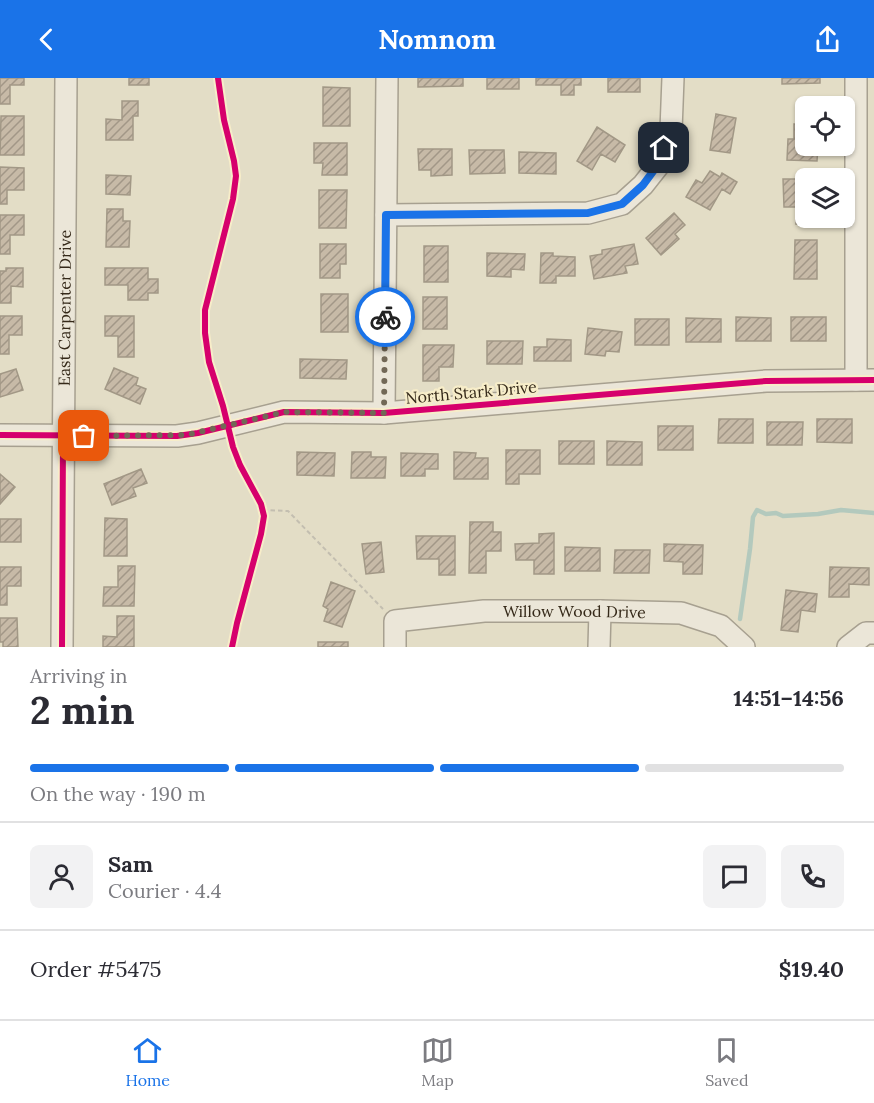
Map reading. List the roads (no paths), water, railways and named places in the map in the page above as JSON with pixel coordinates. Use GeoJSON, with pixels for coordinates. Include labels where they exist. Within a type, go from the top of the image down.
{"type":"FeatureCollection","features":[{"type":"Feature","properties":{"kind":"street","name":"East Carpenter Drive"},"geometry":{"type":"LineString","coordinates":[[62,647],[66,78]]}},
{"type":"Feature","properties":{"kind":"street"},"geometry":{"type":"LineString","coordinates":[[384,413],[387,78]]}},
{"type":"Feature","properties":{"kind":"street"},"geometry":{"type":"LineString","coordinates":[[386,215],[588,213],[622,204],[643,185],[657,166],[671,130],[673,78]]}},
{"type":"Feature","properties":{"kind":"street"},"geometry":{"type":"LineString","coordinates":[[856,78],[865,380]]}},
{"type":"Feature","properties":{"kind":"street","name":"North Stark Drive"},"geometry":{"type":"LineString","coordinates":[[0,435],[177,436],[284,412],[384,413],[766,381],[865,380]]}},
{"type":"Feature","properties":{"kind":"street","name":"Willow Wood Drive"},"geometry":{"type":"LineString","coordinates":[[395,647],[395,621],[483,611],[681,613],[721,626],[744,647]]}},
{"type":"Feature","properties":{"kind":"street"},"geometry":{"type":"LineString","coordinates":[[599,647],[600,611]]}},
{"type":"Feature","properties":{"kind":"street"},"geometry":{"type":"LineString","coordinates":[[848,647],[866,633],[874,633]]}},
{"type":"Feature","properties":{"kind":"waterway"},"geometry":{"type":"LineString","coordinates":[[740,619],[753,517],[757,510],[766,514],[776,513],[783,516],[841,510],[874,513]]}}]}
